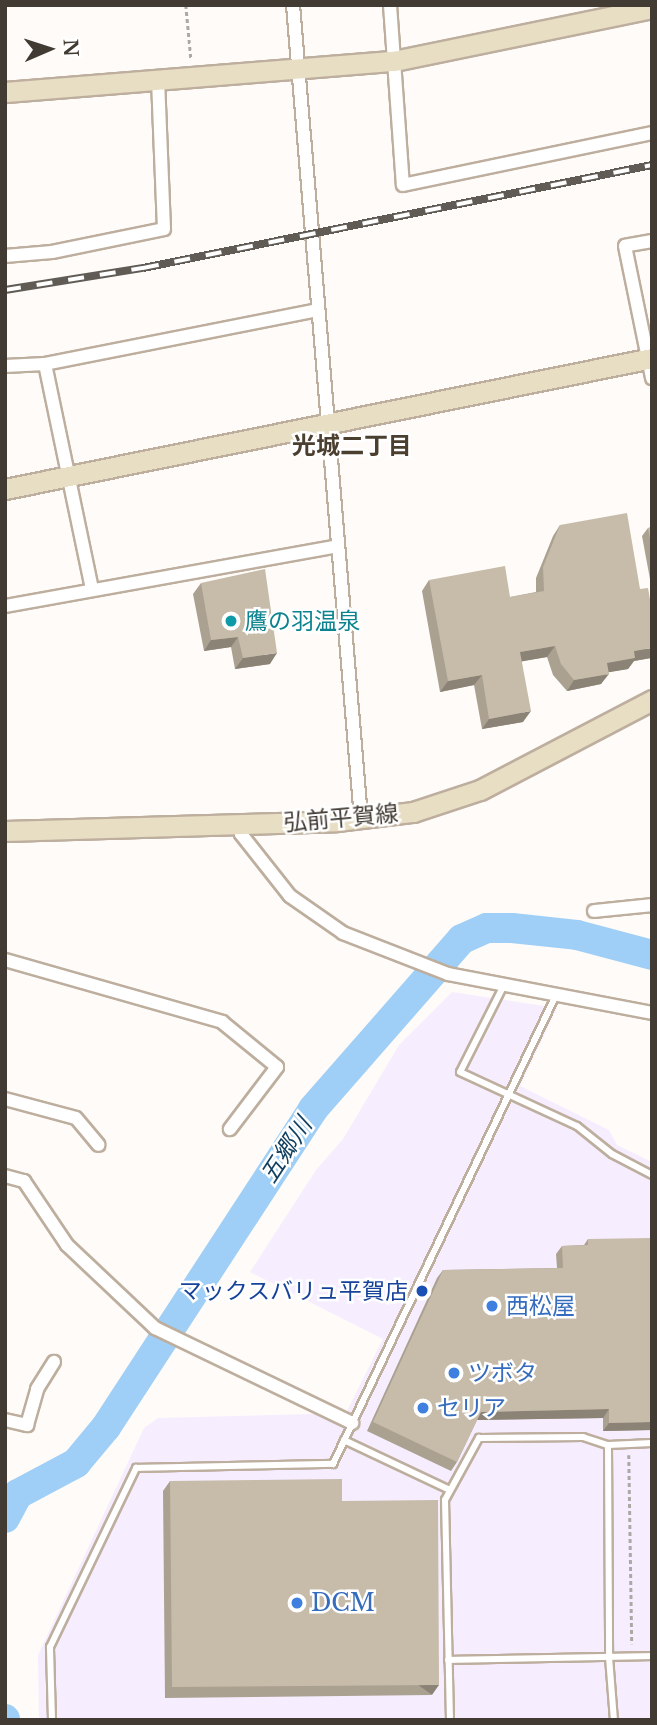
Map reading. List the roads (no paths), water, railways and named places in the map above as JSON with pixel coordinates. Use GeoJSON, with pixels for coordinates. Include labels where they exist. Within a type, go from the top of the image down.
{"type":"FeatureCollection","features":[{"type":"Feature","properties":{"kind":"street"},"geometry":{"type":"LineString","coordinates":[[293,5],[361,819]]}},
{"type":"Feature","properties":{"kind":"street"},"geometry":{"type":"LineString","coordinates":[[390,5],[403,185],[652,133]]}},
{"type":"Feature","properties":{"kind":"street"},"geometry":{"type":"LineString","coordinates":[[5,92],[394,61],[652,8]]}},
{"type":"Feature","properties":{"kind":"street"},"geometry":{"type":"LineString","coordinates":[[5,256],[52,252],[164,229],[158,80]]}},
{"type":"Feature","properties":{"kind":"street"},"geometry":{"type":"LineString","coordinates":[[652,241],[625,246],[652,378]]}},
{"type":"Feature","properties":{"kind":"street"},"geometry":{"type":"LineString","coordinates":[[5,366],[44,364],[318,310]]}},
{"type":"Feature","properties":{"kind":"street"},"geometry":{"type":"LineString","coordinates":[[5,489],[650,358]]}},
{"type":"Feature","properties":{"kind":"street"},"geometry":{"type":"LineString","coordinates":[[44,364],[65,477],[92,589]]}},
{"type":"Feature","properties":{"kind":"street"},"geometry":{"type":"LineString","coordinates":[[5,606],[338,546]]}},
{"type":"Feature","properties":{"kind":"street","name":"弘前平賀線"},"geometry":{"type":"LineString","coordinates":[[5,831],[361,819],[454,800],[652,700]]}},
{"type":"Feature","properties":{"kind":"street"},"geometry":{"type":"LineString","coordinates":[[239,824],[241,834],[290,896],[313,915],[428,968],[652,1013]]}},
{"type":"Feature","properties":{"kind":"street"},"geometry":{"type":"LineString","coordinates":[[594,911],[652,905]]}},
{"type":"Feature","properties":{"kind":"street"},"geometry":{"type":"LineString","coordinates":[[5,960],[222,1022],[277,1067],[230,1129]]}},
{"type":"Feature","properties":{"kind":"street"},"geometry":{"type":"LineString","coordinates":[[5,1099],[76,1118],[99,1145]]}},
{"type":"Feature","properties":{"kind":"street"},"geometry":{"type":"LineString","coordinates":[[5,1176],[24,1181],[67,1245],[155,1328],[352,1423]]}},
{"type":"Feature","properties":{"kind":"street"},"geometry":{"type":"LineString","coordinates":[[5,1419],[27,1425],[37,1389],[54,1362]]}},
{"type":"Feature","properties":{"kind":"lane"},"geometry":{"type":"LineString","coordinates":[[504,985],[460,1072],[577,1126],[612,1154],[652,1175]]}},
{"type":"Feature","properties":{"kind":"lane"},"geometry":{"type":"LineString","coordinates":[[52,1720],[50,1647],[136,1468],[332,1464],[556,995]]}},
{"type":"Feature","properties":{"kind":"lane"},"geometry":{"type":"LineString","coordinates":[[450,1720],[445,1500],[479,1438],[583,1437],[608,1445],[652,1443]]}},
{"type":"Feature","properties":{"kind":"lane"},"geometry":{"type":"LineString","coordinates":[[344,1440],[450,1490]]}},
{"type":"Feature","properties":{"kind":"lane"},"geometry":{"type":"LineString","coordinates":[[608,1445],[609,1657],[614,1720]]}},
{"type":"Feature","properties":{"kind":"lane"},"geometry":{"type":"LineString","coordinates":[[448,1660],[652,1656]]}},
{"type":"Feature","properties":{"kind":"waterway","name":"五郷川"},"geometry":{"type":"LineString","coordinates":[[5,1518],[18,1494],[76,1463],[106,1427],[313,1109],[462,939],[487,928],[512,928],[577,935],[652,955]]}},
{"type":"Feature","properties":{"kind":"railway"},"geometry":{"type":"LineString","coordinates":[[5,290],[143,268],[652,165]]}},
{"type":"Feature","properties":{"kind":"place","name":"鷹の羽温泉"},"geometry":{"type":"Point","coordinates":[231,621]}},
{"type":"Feature","properties":{"kind":"place","name":"マックスバリュ平賀店"},"geometry":{"type":"Point","coordinates":[422,1291]}},
{"type":"Feature","properties":{"kind":"place","name":"西松屋"},"geometry":{"type":"Point","coordinates":[492,1306]}},
{"type":"Feature","properties":{"kind":"place","name":"ツボタ"},"geometry":{"type":"Point","coordinates":[454,1373]}},
{"type":"Feature","properties":{"kind":"place","name":"セリア"},"geometry":{"type":"Point","coordinates":[423,1408]}},
{"type":"Feature","properties":{"kind":"place","name":"DCM"},"geometry":{"type":"Point","coordinates":[297,1603]}},
{"type":"Feature","properties":{"kind":"district","name":"光城二丁目"},"geometry":{"type":"Point","coordinates":[352,446]}}]}
